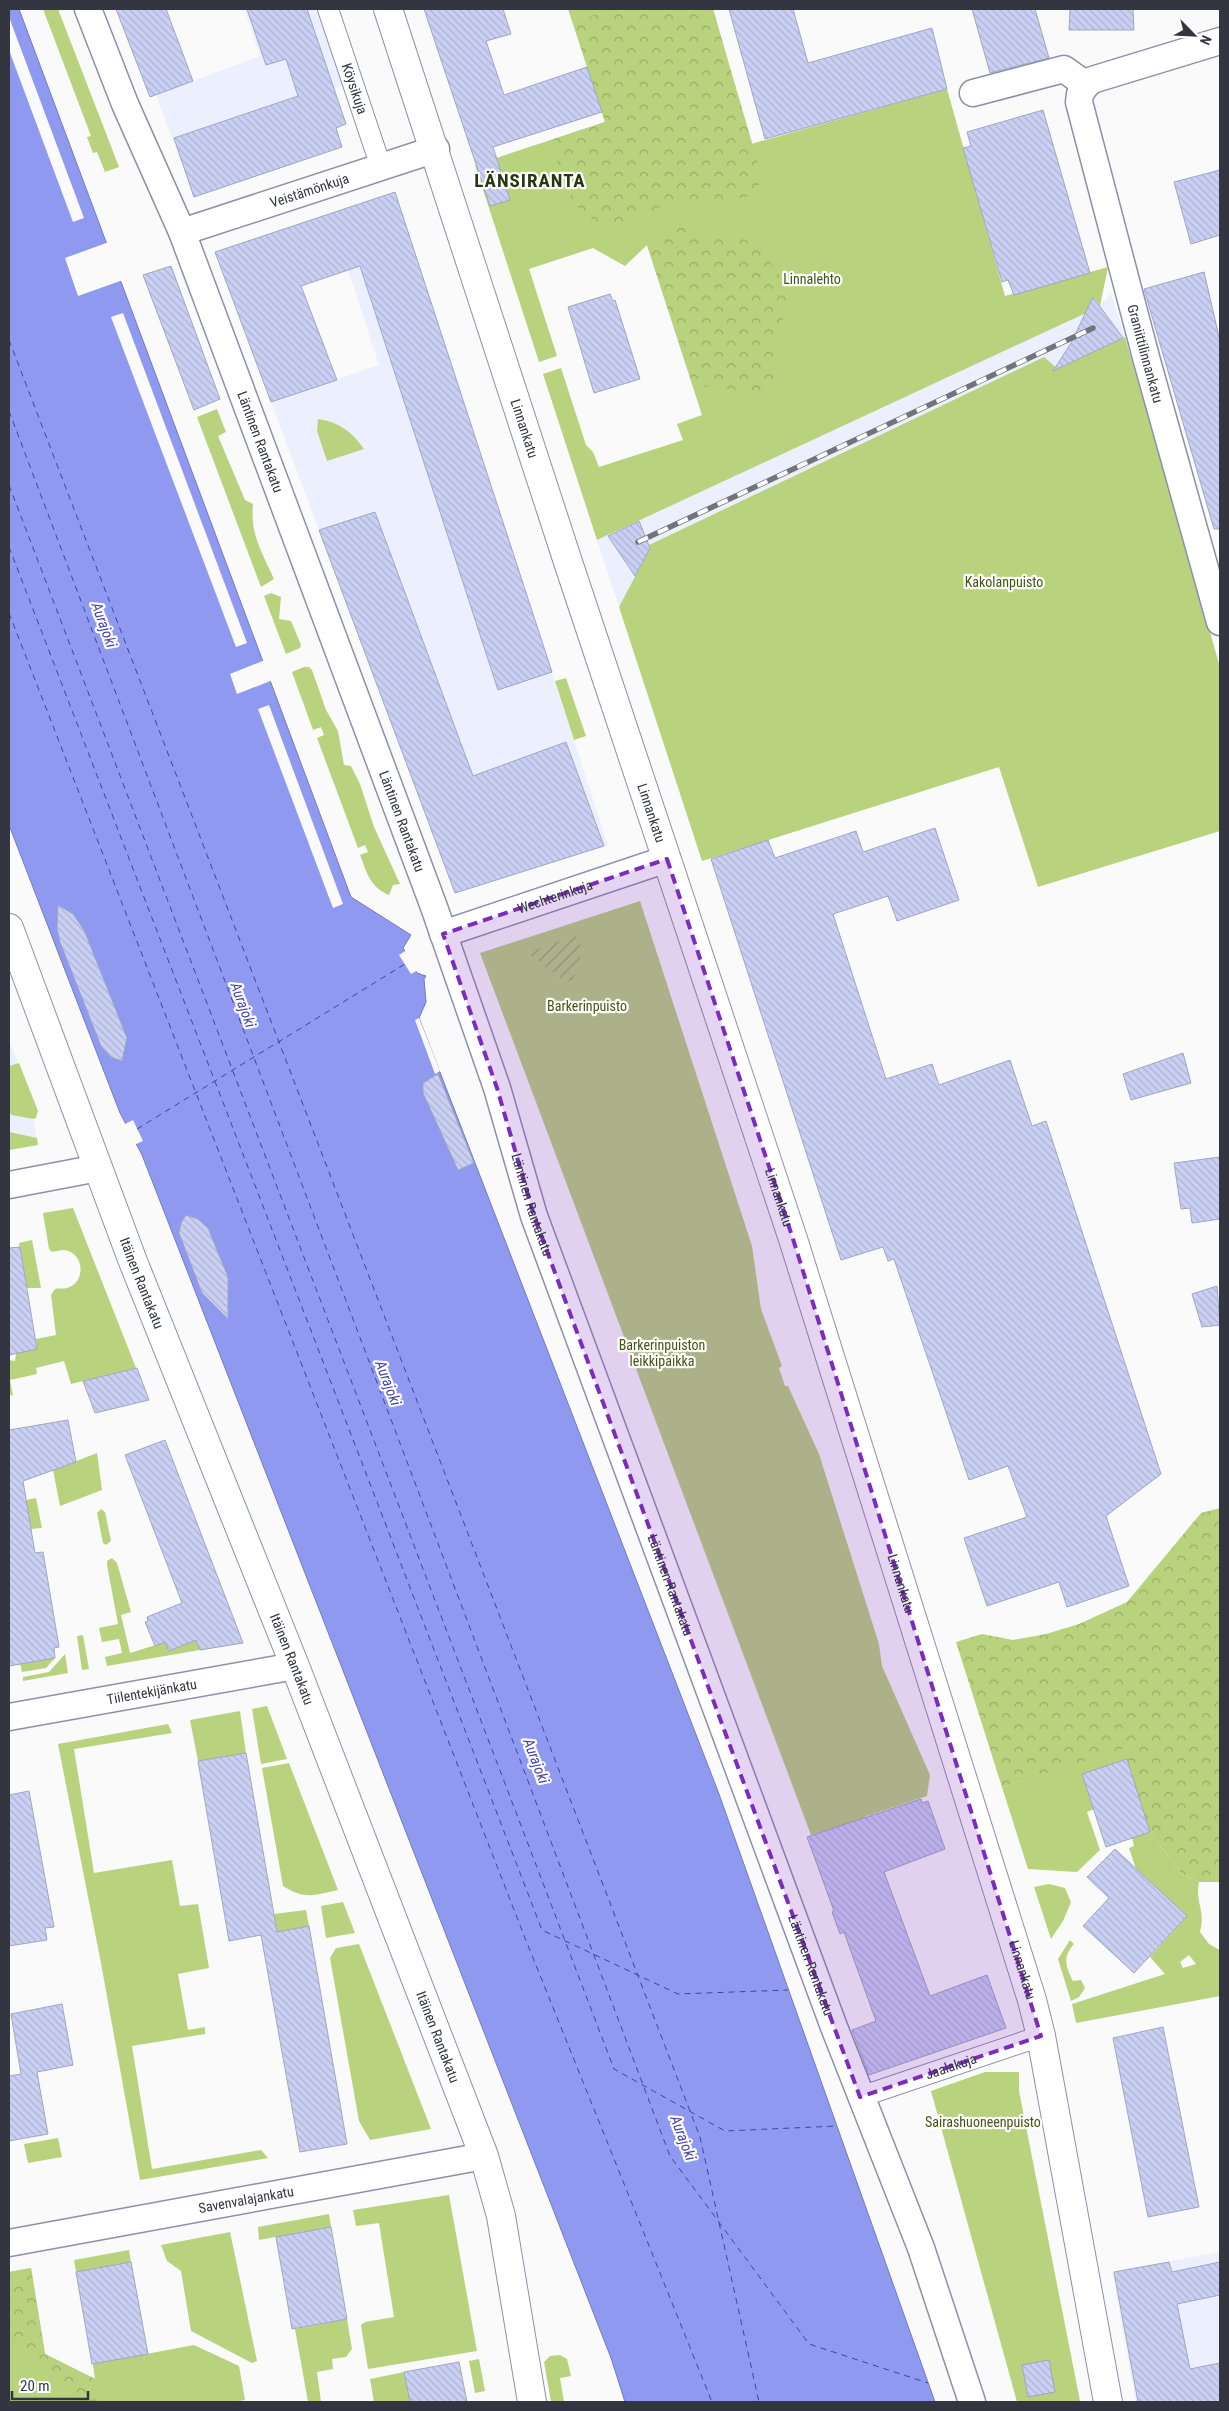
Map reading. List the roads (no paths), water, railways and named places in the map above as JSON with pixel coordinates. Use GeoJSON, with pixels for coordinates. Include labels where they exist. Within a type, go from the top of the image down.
{"type":"FeatureCollection","features":[{"type":"Feature","properties":{"kind":"street","name":"Läntinen Rantakatu"},"geometry":{"type":"LineString","coordinates":[[88,9],[125,104],[182,232],[443,934],[497,1088],[534,1216],[860,2097],[921,2248],[972,2402]]}},
{"type":"Feature","properties":{"kind":"street","name":"Köysikuja"},"geometry":{"type":"LineString","coordinates":[[328,9],[381,167]]}},
{"type":"Feature","properties":{"kind":"street","name":"Linnankatu"},"geometry":{"type":"LineString","coordinates":[[388,9],[436,150],[568,562],[799,1257],[1032,2000],[1041,2036],[1108,2402]]}},
{"type":"Feature","properties":{"kind":"street"},"geometry":{"type":"LineString","coordinates":[[973,93],[1064,69],[1086,85],[1092,80],[1220,41]]}},
{"type":"Feature","properties":{"kind":"street","name":"Graniittilinnankatu"},"geometry":{"type":"LineString","coordinates":[[1086,85],[1080,94],[1079,102],[1147,361],[1220,622]]}},
{"type":"Feature","properties":{"kind":"street","name":"Veistämönkuja"},"geometry":{"type":"LineString","coordinates":[[182,232],[436,150]]}},
{"type":"Feature","properties":{"kind":"street","name":"Wechterinkuja"},"geometry":{"type":"LineString","coordinates":[[443,934],[667,859]]}},
{"type":"Feature","properties":{"kind":"street","name":"Itäinen Rantakatu"},"geometry":{"type":"LineString","coordinates":[[9,928],[132,1259],[294,1666],[484,2156],[501,2216],[532,2402]]}},
{"type":"Feature","properties":{"kind":"street"},"geometry":{"type":"LineString","coordinates":[[9,1184],[98,1168]]}},
{"type":"Feature","properties":{"kind":"street","name":"Tiilentekijänkatu"},"geometry":{"type":"LineString","coordinates":[[9,1717],[294,1666]]}},
{"type":"Feature","properties":{"kind":"street","name":"Jaalakuja"},"geometry":{"type":"LineString","coordinates":[[860,2097],[1041,2036]]}},
{"type":"Feature","properties":{"kind":"street","name":"Savenvalajankatu"},"geometry":{"type":"LineString","coordinates":[[9,2242],[484,2156]]}},
{"type":"Feature","properties":{"kind":"water","name":"Aurajoki"},"geometry":{"type":"Polygon","coordinates":[[[9,9],[19,9],[351,897],[411,935],[403,948],[417,973],[426,976],[424,979],[426,1002],[419,1018],[719,1794],[935,2402],[625,2402],[611,2358],[142,1155],[120,1113],[9,825],[9,9]]]}},
{"type":"Feature","properties":{"kind":"railway"},"geometry":{"type":"LineString","coordinates":[[638,542],[1093,328]]}},
{"type":"Feature","properties":{"kind":"district","name":"LÄNSIRANTA"},"geometry":{"type":"Point","coordinates":[530,180]}},
{"type":"Feature","properties":{"kind":"park label","name":"Linnalehto"},"geometry":{"type":"Point","coordinates":[812,279]}},
{"type":"Feature","properties":{"kind":"park label","name":"Kakolanpuisto"},"geometry":{"type":"Point","coordinates":[1004,582]}},
{"type":"Feature","properties":{"kind":"park label","name":"Barkerinpuisto"},"geometry":{"type":"Point","coordinates":[587,1006]}},
{"type":"Feature","properties":{"kind":"park label","name":"Barkerinpuiston leikkipaikka"},"geometry":{"type":"Point","coordinates":[662,1354]}},
{"type":"Feature","properties":{"kind":"park label","name":"Sairashuoneenpuisto"},"geometry":{"type":"Point","coordinates":[983,2122]}}]}
